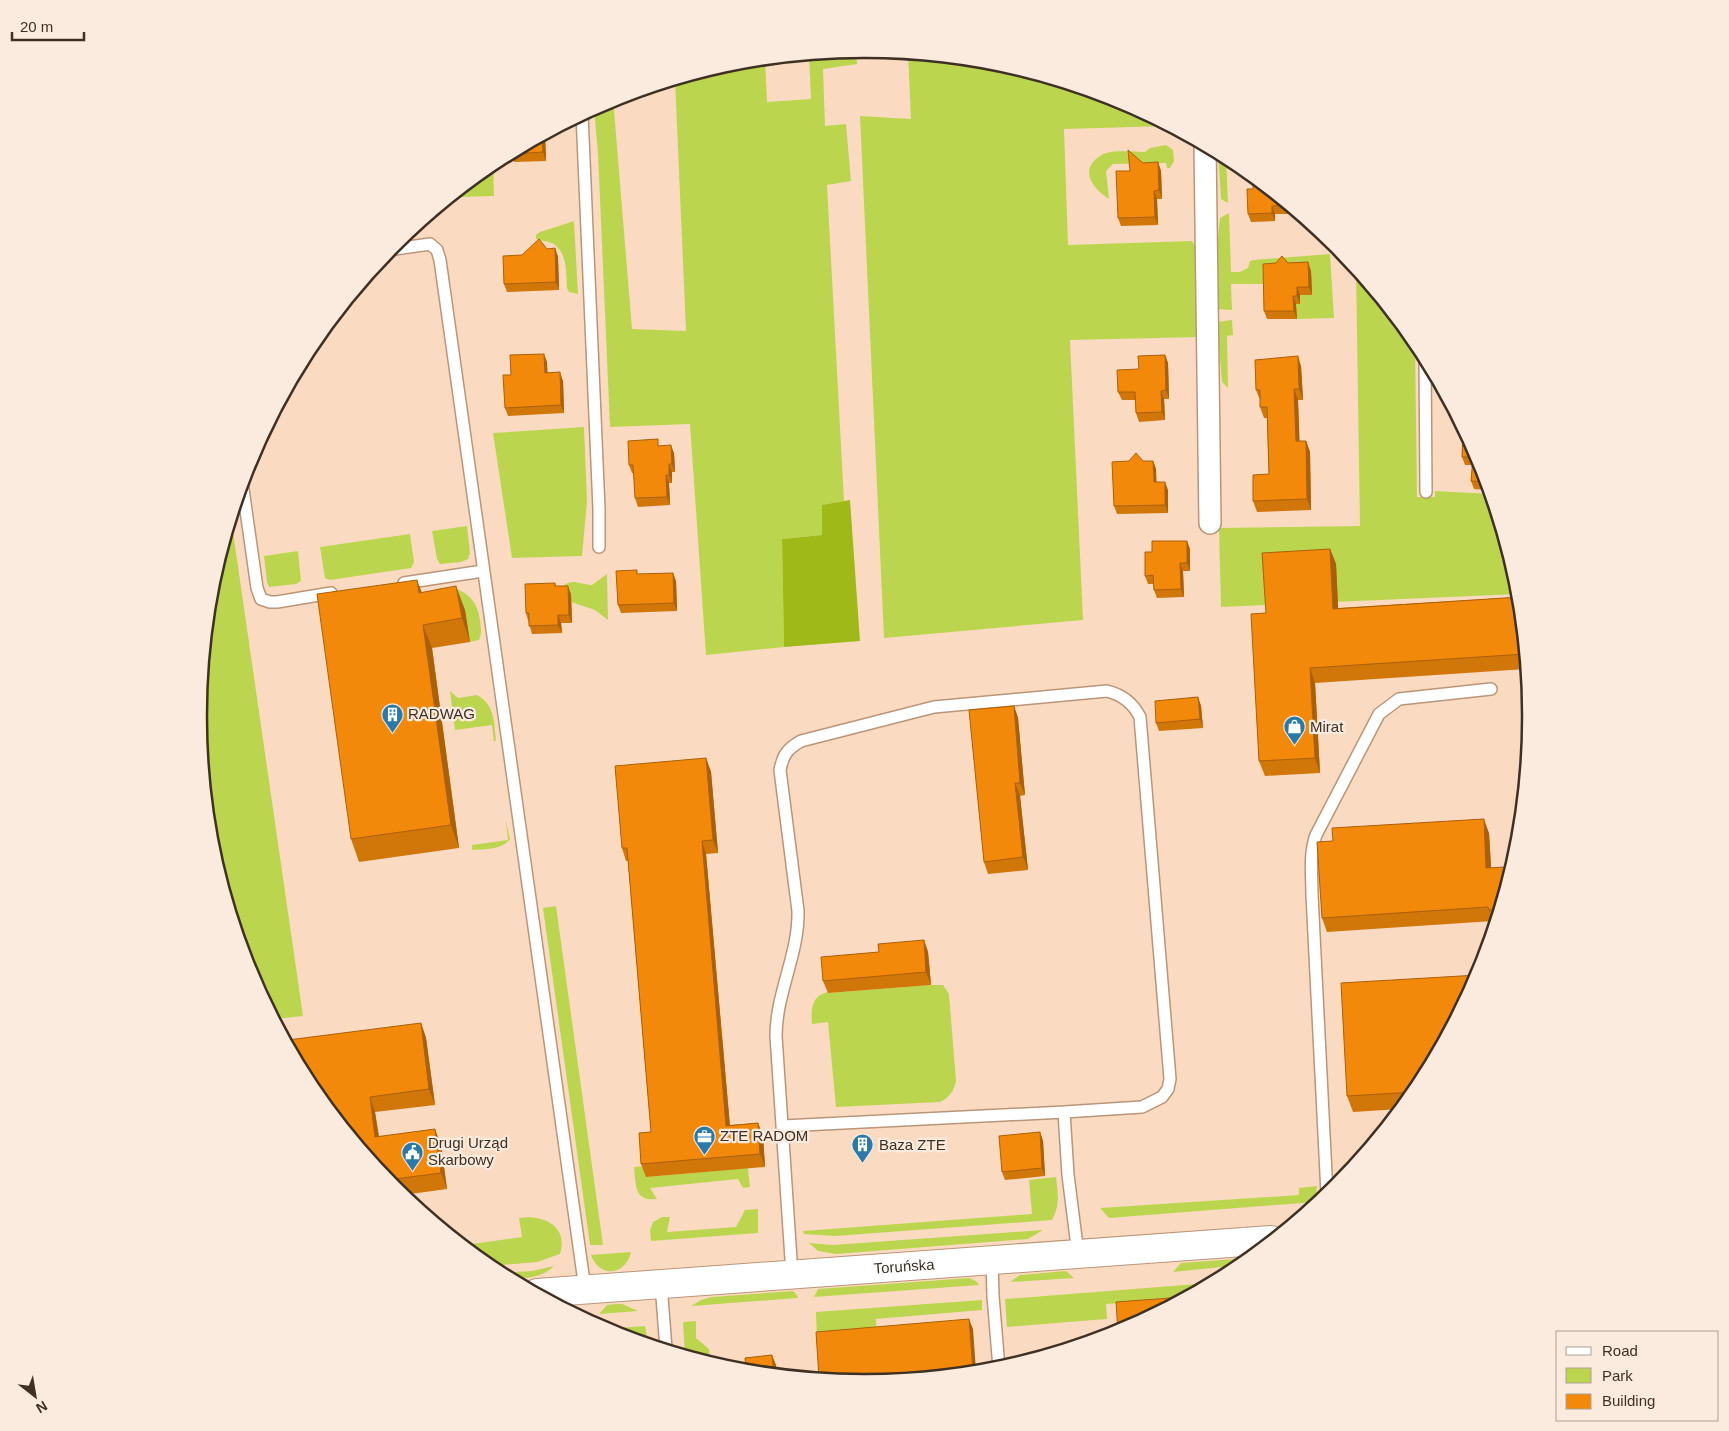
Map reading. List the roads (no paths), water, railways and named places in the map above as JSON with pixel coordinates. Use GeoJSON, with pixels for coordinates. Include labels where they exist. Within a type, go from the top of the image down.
{"type":"FeatureCollection","features":[{"type":"Feature","properties":{"kind":"street"},"geometry":{"type":"LineString","coordinates":[[1205,153],[1210,524]]}},
{"type":"Feature","properties":{"kind":"street","name":"Toruńska"},"geometry":{"type":"LineString","coordinates":[[548,1292],[1261,1241]]}},
{"type":"Feature","properties":{"kind":"lane"},"geometry":{"type":"LineString","coordinates":[[582,121],[599,499],[599,547]]}},
{"type":"Feature","properties":{"kind":"lane"},"geometry":{"type":"LineString","coordinates":[[401,248],[426,244],[433,246],[439,255],[585,1289]]}},
{"type":"Feature","properties":{"kind":"lane"},"geometry":{"type":"LineString","coordinates":[[1425,372],[1426,492]]}},
{"type":"Feature","properties":{"kind":"lane"},"geometry":{"type":"LineString","coordinates":[[244,496],[257,588],[261,599],[277,602],[344,592]]}},
{"type":"Feature","properties":{"kind":"lane"},"geometry":{"type":"LineString","coordinates":[[390,584],[484,571]]}},
{"type":"Feature","properties":{"kind":"lane"},"geometry":{"type":"LineString","coordinates":[[1327,1184],[1312,895],[1311,852],[1313,842],[1379,714],[1385,708],[1399,699],[1491,689]]}},
{"type":"Feature","properties":{"kind":"lane"},"geometry":{"type":"LineString","coordinates":[[783,1126],[1064,1112],[1142,1106],[1162,1097],[1168,1089],[1170,1079],[1140,717],[1135,707],[1128,700],[1119,694],[1107,691],[934,708],[801,741],[784,754],[780,770],[798,911],[798,928],[776,1023],[792,1274]]}},
{"type":"Feature","properties":{"kind":"lane"},"geometry":{"type":"LineString","coordinates":[[1064,1112],[1068,1176],[1078,1254]]}},
{"type":"Feature","properties":{"kind":"lane"},"geometry":{"type":"LineString","coordinates":[[992,1260],[997,1360]]}},
{"type":"Feature","properties":{"kind":"lane"},"geometry":{"type":"LineString","coordinates":[[661,1284],[666,1343]]}},
{"type":"Feature","properties":{"kind":"place","name":"RADWAG"},"geometry":{"type":"Point","coordinates":[392,733]}},
{"type":"Feature","properties":{"kind":"place","name":"Mirat"},"geometry":{"type":"Point","coordinates":[1294,746]}},
{"type":"Feature","properties":{"kind":"place","name":"ZTE RADOM"},"geometry":{"type":"Point","coordinates":[704,1155]}},
{"type":"Feature","properties":{"kind":"place","name":"Baza ZTE"},"geometry":{"type":"Point","coordinates":[863,1164]}},
{"type":"Feature","properties":{"kind":"place","name":"Drugi Urząd Skarbowy"},"geometry":{"type":"Point","coordinates":[412,1171]}}]}
